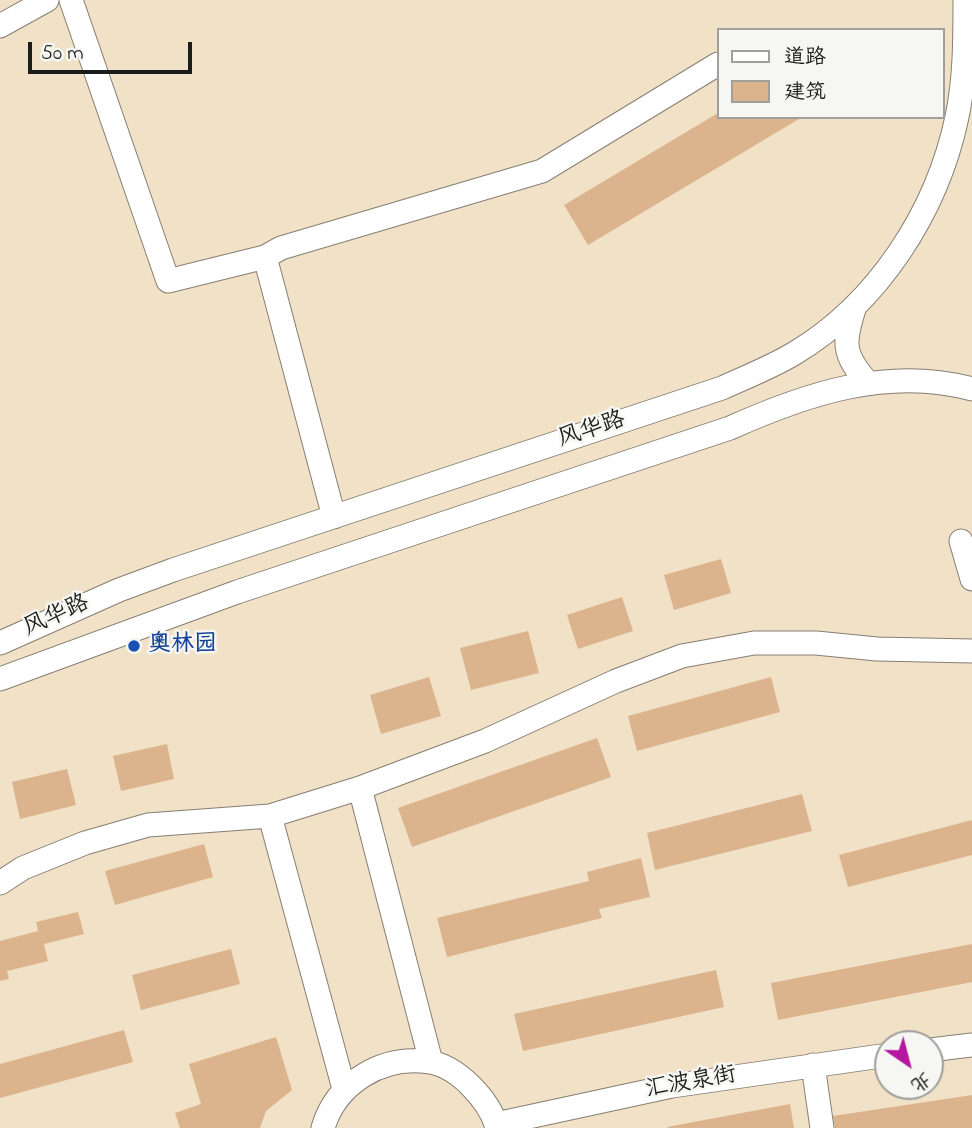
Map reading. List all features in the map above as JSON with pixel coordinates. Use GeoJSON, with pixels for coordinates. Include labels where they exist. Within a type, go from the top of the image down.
{"type":"FeatureCollection","features":[{"type":"Feature","properties":{"kind":"street"},"geometry":{"type":"LineString","coordinates":[[0,26],[47,0]]}},
{"type":"Feature","properties":{"kind":"street"},"geometry":{"type":"LineString","coordinates":[[71,0],[169,281],[265,257],[281,248],[542,171],[716,65]]}},
{"type":"Feature","properties":{"kind":"street","name":"风华路"},"geometry":{"type":"LineString","coordinates":[[0,643],[119,590],[722,388],[770,366],[824,333],[855,306],[890,267],[921,216],[944,162],[957,117],[961,91],[965,0]]}},
{"type":"Feature","properties":{"kind":"street"},"geometry":{"type":"LineString","coordinates":[[265,257],[334,517]]}},
{"type":"Feature","properties":{"kind":"street"},"geometry":{"type":"LineString","coordinates":[[855,306],[848,329],[847,351],[854,367],[869,383]]}},
{"type":"Feature","properties":{"kind":"street"},"geometry":{"type":"LineString","coordinates":[[770,366],[783,404]]}},
{"type":"Feature","properties":{"kind":"street"},"geometry":{"type":"LineString","coordinates":[[0,679],[237,592],[730,428],[783,404],[829,390],[869,383],[918,381],[972,389]]}},
{"type":"Feature","properties":{"kind":"street"},"geometry":{"type":"LineString","coordinates":[[961,541],[972,579]]}},
{"type":"Feature","properties":{"kind":"street"},"geometry":{"type":"LineString","coordinates":[[0,883],[23,868],[85,843],[148,825],[270,816],[360,788],[485,741],[616,681],[682,656],[754,643],[816,643],[877,649],[972,651]]}},
{"type":"Feature","properties":{"kind":"street"},"geometry":{"type":"LineString","coordinates":[[360,788],[431,1062]]}},
{"type":"Feature","properties":{"kind":"street"},"geometry":{"type":"LineString","coordinates":[[270,816],[344,1089]]}},
{"type":"Feature","properties":{"kind":"street"},"geometry":{"type":"LineString","coordinates":[[944,1048],[972,1045]]}},
{"type":"Feature","properties":{"kind":"street","name":"汇波泉街"},"geometry":{"type":"LineString","coordinates":[[323,1128],[328,1112],[344,1089],[370,1071],[398,1062],[431,1062],[468,1082],[485,1101],[497,1126],[671,1086],[874,1057]]}},
{"type":"Feature","properties":{"kind":"street"},"geometry":{"type":"LineString","coordinates":[[813,1065],[822,1128]]}},
{"type":"Feature","properties":{"kind":"building"},"geometry":{"type":"Polygon","coordinates":[[[716,114],[716,119],[799,119],[588,245],[564,205],[716,114]]]}},
{"type":"Feature","properties":{"kind":"building"},"geometry":{"type":"Polygon","coordinates":[[[721,559],[731,593],[674,610],[664,575],[721,559]]]}},
{"type":"Feature","properties":{"kind":"building"},"geometry":{"type":"Polygon","coordinates":[[[622,597],[633,631],[578,649],[567,615],[622,597]]]}},
{"type":"Feature","properties":{"kind":"building"},"geometry":{"type":"Polygon","coordinates":[[[528,631],[539,673],[471,690],[460,648],[528,631]]]}},
{"type":"Feature","properties":{"kind":"building"},"geometry":{"type":"Polygon","coordinates":[[[429,677],[441,716],[381,734],[370,695],[429,677]]]}},
{"type":"Feature","properties":{"kind":"building"},"geometry":{"type":"Polygon","coordinates":[[[771,677],[780,712],[637,751],[628,716],[771,677]]]}},
{"type":"Feature","properties":{"kind":"building"},"geometry":{"type":"Polygon","coordinates":[[[597,738],[611,777],[412,847],[398,808],[597,738]]]}},
{"type":"Feature","properties":{"kind":"building"},"geometry":{"type":"Polygon","coordinates":[[[167,744],[174,779],[121,791],[113,756],[167,744]]]}},
{"type":"Feature","properties":{"kind":"building"},"geometry":{"type":"Polygon","coordinates":[[[67,769],[76,805],[20,819],[12,782],[67,769]]]}},
{"type":"Feature","properties":{"kind":"building"},"geometry":{"type":"Polygon","coordinates":[[[802,794],[812,831],[655,870],[647,833],[802,794]]]}},
{"type":"Feature","properties":{"kind":"building"},"geometry":{"type":"Polygon","coordinates":[[[972,820],[972,855],[848,887],[839,855],[972,820]]]}},
{"type":"Feature","properties":{"kind":"building"},"geometry":{"type":"Polygon","coordinates":[[[204,844],[213,877],[115,905],[105,871],[204,844]]]}},
{"type":"Feature","properties":{"kind":"building"},"geometry":{"type":"Polygon","coordinates":[[[641,858],[650,897],[599,909],[602,918],[447,957],[437,918],[589,881],[587,872],[641,858]]]}},
{"type":"Feature","properties":{"kind":"building"},"geometry":{"type":"Polygon","coordinates":[[[78,912],[84,934],[44,944],[48,961],[7,971],[9,979],[0,981],[0,941],[38,931],[36,922],[78,912]]]}},
{"type":"Feature","properties":{"kind":"building"},"geometry":{"type":"Polygon","coordinates":[[[972,944],[972,982],[778,1020],[771,983],[972,944]]]}},
{"type":"Feature","properties":{"kind":"building"},"geometry":{"type":"Polygon","coordinates":[[[231,949],[240,984],[141,1010],[132,975],[231,949]]]}},
{"type":"Feature","properties":{"kind":"building"},"geometry":{"type":"Polygon","coordinates":[[[716,970],[724,1007],[523,1051],[514,1014],[716,970]]]}},
{"type":"Feature","properties":{"kind":"building"},"geometry":{"type":"Polygon","coordinates":[[[124,1030],[133,1062],[0,1098],[0,1064],[124,1030]]]}},
{"type":"Feature","properties":{"kind":"building"},"geometry":{"type":"Polygon","coordinates":[[[276,1037],[292,1090],[266,1111],[260,1128],[180,1128],[175,1113],[201,1104],[189,1064],[276,1037]]]}},
{"type":"Feature","properties":{"kind":"building"},"geometry":{"type":"Polygon","coordinates":[[[972,1095],[972,1128],[835,1128],[833,1116],[972,1095]]]}},
{"type":"Feature","properties":{"kind":"building"},"geometry":{"type":"Polygon","coordinates":[[[790,1104],[794,1128],[667,1127],[790,1104]]]}},
{"type":"Feature","properties":{"kind":"place","name":"奥林园"},"geometry":{"type":"Point","coordinates":[134,646]}}]}
